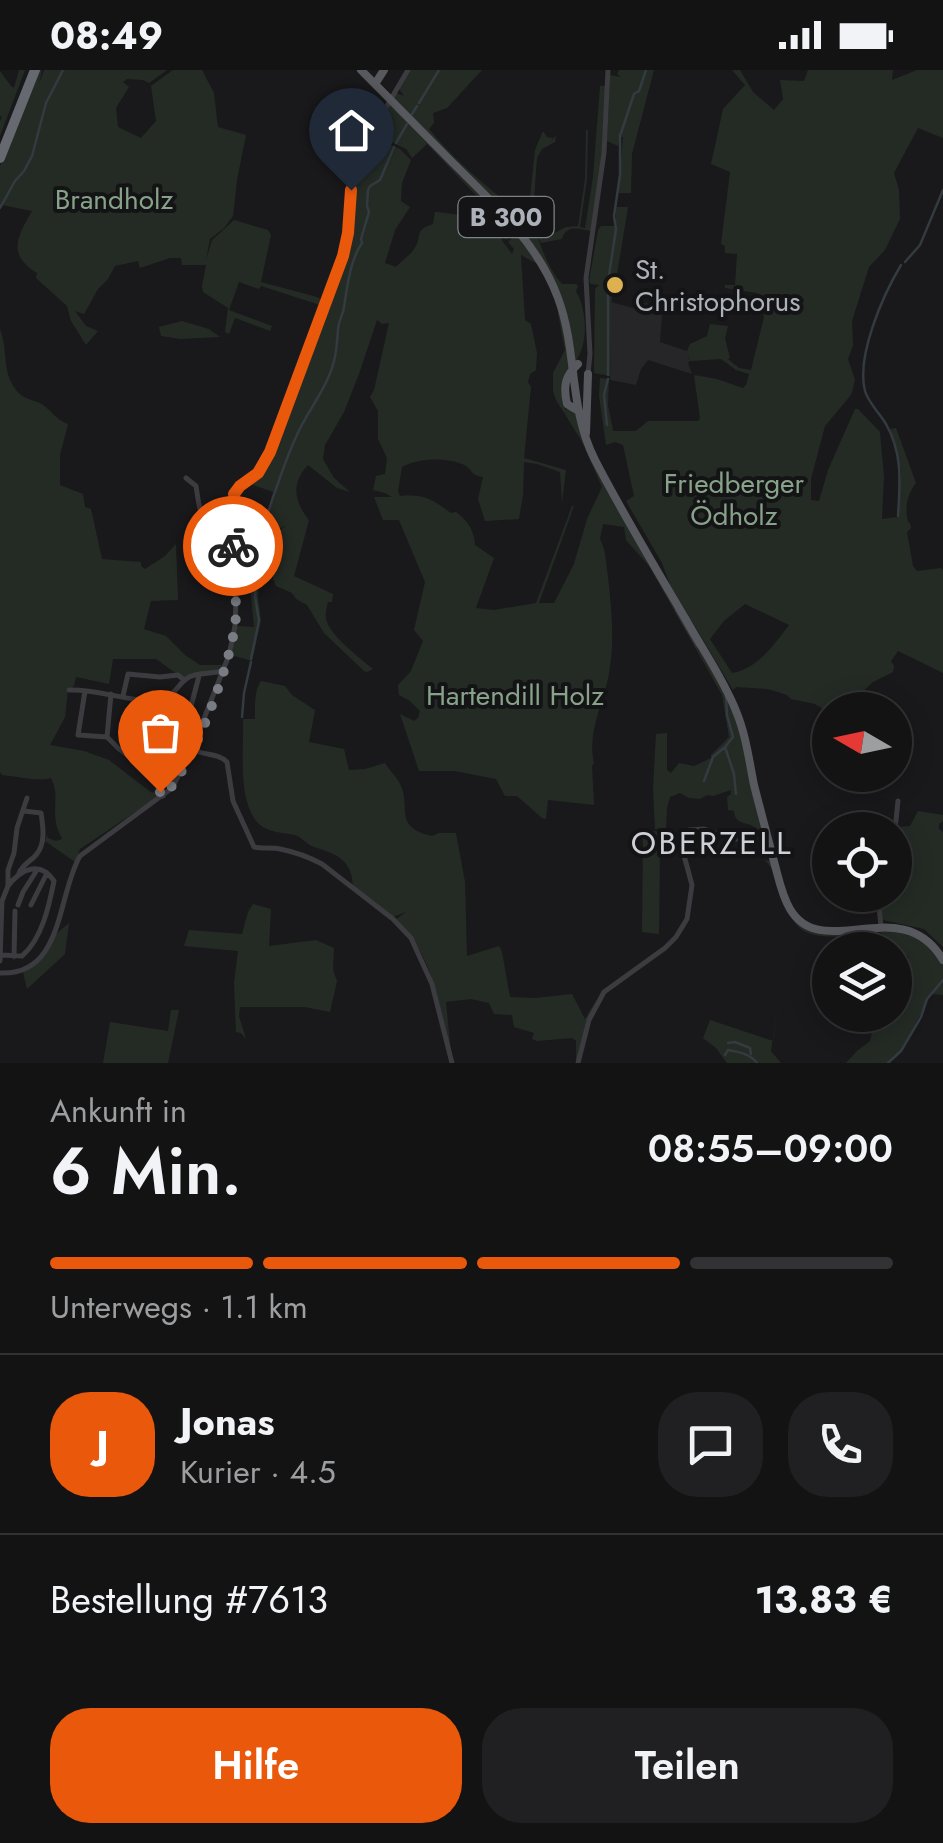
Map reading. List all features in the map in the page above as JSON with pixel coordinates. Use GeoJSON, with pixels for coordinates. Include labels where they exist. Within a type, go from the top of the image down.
{"type":"FeatureCollection","features":[{"type":"Feature","properties":{"kind":"highway"},"geometry":{"type":"LineString","coordinates":[[0,144],[32,70]]}},
{"type":"Feature","properties":{"kind":"highway"},"geometry":{"type":"LineString","coordinates":[[0,158],[32,70]]}},
{"type":"Feature","properties":{"kind":"main road"},"geometry":{"type":"LineString","coordinates":[[361,70],[379,76]]}},
{"type":"Feature","properties":{"kind":"main road","name":"B 300"},"geometry":{"type":"LineString","coordinates":[[379,76],[385,94],[512,224],[550,278],[575,361],[577,410],[587,442],[728,692],[743,732],[784,896],[793,914],[823,930],[904,929],[919,934],[943,960]]}},
{"type":"Feature","properties":{"kind":"main road"},"geometry":{"type":"LineString","coordinates":[[575,361],[564,388],[567,404],[577,410]]}},
{"type":"Feature","properties":{"kind":"main road"},"geometry":{"type":"LineString","coordinates":[[587,442],[588,374]]}},
{"type":"Feature","properties":{"kind":"street"},"geometry":{"type":"LineString","coordinates":[[0,973],[29,968],[46,949],[82,853],[163,796],[176,783],[192,750],[232,644],[236,616],[232,558],[234,494],[258,473],[278,433],[343,256],[354,180],[408,70]]}},
{"type":"Feature","properties":{"kind":"street"},"geometry":{"type":"LineString","coordinates":[[588,374],[586,278],[602,170],[608,70]]}},
{"type":"Feature","properties":{"kind":"street"},"geometry":{"type":"LineString","coordinates":[[575,361],[586,354],[590,344]]}},
{"type":"Feature","properties":{"kind":"street"},"geometry":{"type":"LineString","coordinates":[[186,478],[196,486],[199,509],[206,522],[232,530]]}},
{"type":"Feature","properties":{"kind":"street"},"geometry":{"type":"LineString","coordinates":[[69,690],[157,701],[172,696],[184,680],[194,675],[224,671]]}},
{"type":"Feature","properties":{"kind":"street"},"geometry":{"type":"LineString","coordinates":[[123,696],[128,674],[178,675],[184,680]]}},
{"type":"Feature","properties":{"kind":"street"},"geometry":{"type":"LineString","coordinates":[[132,720],[172,754],[186,725],[199,676]]}},
{"type":"Feature","properties":{"kind":"street"},"geometry":{"type":"LineString","coordinates":[[86,691],[78,735],[107,738],[166,782],[159,790],[163,796]]}},
{"type":"Feature","properties":{"kind":"street"},"geometry":{"type":"LineString","coordinates":[[107,738],[111,694]]}},
{"type":"Feature","properties":{"kind":"street"},"geometry":{"type":"LineString","coordinates":[[147,734],[157,701]]}},
{"type":"Feature","properties":{"kind":"street"},"geometry":{"type":"LineString","coordinates":[[192,750],[217,755],[227,762],[234,804],[254,847],[279,848],[322,864],[403,928],[418,949],[432,984],[452,1063]]}},
{"type":"Feature","properties":{"kind":"street"},"geometry":{"type":"LineString","coordinates":[[8,886],[8,870],[26,798]]}},
{"type":"Feature","properties":{"kind":"street"},"geometry":{"type":"LineString","coordinates":[[897,812],[898,801]]}},
{"type":"Feature","properties":{"kind":"street"},"geometry":{"type":"LineString","coordinates":[[19,873],[37,870],[47,873],[54,883],[30,949],[22,956],[1,958],[2,902],[25,862],[37,854],[43,837],[41,814],[22,812]]}},
{"type":"Feature","properties":{"kind":"street"},"geometry":{"type":"LineString","coordinates":[[578,1063],[599,998],[665,948],[687,918],[692,885],[682,848],[689,830],[704,829],[734,839],[768,840]]}},
{"type":"Feature","properties":{"kind":"street"},"geometry":{"type":"LineString","coordinates":[[14,957],[17,908],[37,870]]}},
{"type":"Feature","properties":{"kind":"street"},"geometry":{"type":"LineString","coordinates":[[31,905],[47,873]]}},
{"type":"Feature","properties":{"kind":"street"},"geometry":{"type":"LineString","coordinates":[[880,912],[881,927]]}},
{"type":"Feature","properties":{"kind":"shaded area"},"geometry":{"type":"Polygon","coordinates":[[[611,302],[633,308],[647,303],[662,315],[660,342],[687,351],[692,374],[648,360],[636,385],[610,380],[611,302]]]}},
{"type":"Feature","properties":{"kind":"green space"},"geometry":{"type":"Polygon","coordinates":[[[19,70],[25,70],[0,136],[0,71],[14,88],[19,70]]]}},
{"type":"Feature","properties":{"kind":"green space","name":"Brandholz"},"geometry":{"type":"Polygon","coordinates":[[[39,70],[39,84],[44,70],[167,70],[149,83],[127,79],[123,82],[129,87],[116,108],[118,127],[141,138],[156,121],[151,86],[173,70],[202,70],[214,93],[218,127],[246,135],[233,216],[210,239],[206,260],[212,240],[234,220],[268,230],[271,235],[261,282],[317,297],[325,302],[323,306],[239,282],[229,310],[272,326],[270,331],[235,318],[229,334],[225,332],[228,308],[203,292],[206,265],[182,265],[181,258],[170,258],[140,268],[138,261],[115,266],[84,314],[75,311],[86,326],[98,331],[86,345],[67,306],[36,278],[37,273],[18,252],[19,237],[32,211],[0,207],[0,166],[39,70]]]}},
{"type":"Feature","properties":{"kind":"green space"},"geometry":{"type":"Polygon","coordinates":[[[410,70],[482,70],[447,108],[433,113],[434,123],[429,129],[461,164],[522,215],[529,206],[535,150],[543,131],[553,138],[550,143],[556,135],[555,142],[542,149],[537,158],[533,214],[543,239],[566,227],[578,226],[588,130],[587,179],[580,227],[585,228],[600,86],[606,86],[591,231],[570,229],[562,239],[541,243],[537,236],[562,284],[578,286],[585,327],[583,346],[575,362],[566,313],[520,231],[528,223],[536,232],[529,214],[528,221],[518,228],[392,100],[396,93],[404,96],[399,89],[410,70]]]}},
{"type":"Feature","properties":{"kind":"green space"},"geometry":{"type":"Polygon","coordinates":[[[619,70],[654,70],[632,154],[631,193],[618,193],[623,137],[618,146],[607,141],[610,75],[621,77],[617,74],[619,70]]]}},
{"type":"Feature","properties":{"kind":"green space","name":"Friedberger Ödholz"},"geometry":{"type":"Polygon","coordinates":[[[732,70],[740,70],[753,92],[774,110],[783,99],[780,80],[804,81],[808,70],[893,70],[892,80],[917,70],[943,70],[943,138],[918,128],[894,173],[900,219],[885,250],[869,267],[852,321],[853,346],[848,359],[855,380],[851,395],[825,426],[811,479],[811,500],[819,501],[828,470],[858,409],[880,432],[882,519],[898,517],[901,470],[890,429],[896,428],[916,483],[907,507],[913,566],[917,571],[943,570],[943,673],[898,651],[891,661],[893,672],[862,692],[812,692],[812,703],[768,689],[733,690],[670,585],[662,563],[626,501],[634,496],[623,445],[606,445],[600,378],[609,379],[613,431],[636,431],[648,421],[698,421],[694,375],[743,388],[746,385],[749,374],[721,359],[690,361],[690,344],[707,336],[710,324],[728,326],[728,359],[739,368],[751,370],[764,317],[757,293],[725,288],[735,285],[737,254],[725,253],[721,244],[730,172],[711,164],[723,109],[745,85],[732,70]],[[745,604],[710,639],[732,673],[757,661],[789,625],[745,604]]]}},
{"type":"Feature","properties":{"kind":"green space"},"geometry":{"type":"Polygon","coordinates":[[[390,104],[515,231],[506,240],[493,213],[427,144],[412,158],[406,149],[376,135],[390,104]]]}},
{"type":"Feature","properties":{"kind":"green space","name":"Hartendill Holz"},"geometry":{"type":"Polygon","coordinates":[[[377,139],[400,149],[411,160],[402,183],[401,201],[410,207],[395,230],[385,263],[396,267],[410,254],[421,231],[433,224],[437,212],[492,219],[512,254],[514,249],[508,242],[517,233],[541,266],[521,255],[525,320],[531,324],[537,353],[536,370],[528,382],[531,387],[524,458],[566,470],[562,503],[560,472],[524,462],[519,519],[485,521],[478,499],[483,477],[448,460],[423,460],[402,467],[400,496],[427,498],[467,522],[475,545],[494,558],[476,608],[494,610],[536,603],[574,506],[539,603],[554,603],[574,564],[587,519],[602,487],[553,391],[553,373],[565,350],[559,307],[570,367],[562,382],[563,404],[575,413],[585,443],[726,693],[744,742],[764,838],[759,839],[756,828],[739,821],[734,811],[728,810],[731,790],[700,799],[680,793],[670,797],[666,828],[655,829],[656,734],[667,733],[667,770],[671,773],[679,763],[694,766],[711,758],[729,737],[722,695],[649,566],[626,540],[624,527],[603,524],[600,539],[608,577],[612,641],[608,679],[592,741],[594,805],[548,800],[546,819],[517,796],[505,796],[496,779],[454,771],[419,771],[400,714],[414,721],[420,711],[399,695],[398,685],[411,671],[423,641],[414,630],[425,582],[399,520],[383,520],[374,497],[392,497],[373,490],[376,476],[385,474],[387,458],[378,439],[378,411],[370,397],[389,323],[377,320],[344,412],[325,445],[323,459],[334,478],[350,492],[337,488],[308,465],[296,493],[309,520],[294,576],[333,594],[326,610],[329,626],[373,669],[364,671],[324,633],[307,605],[276,586],[273,560],[261,560],[261,620],[252,661],[231,655],[236,626],[254,627],[251,595],[255,562],[234,562],[237,529],[262,528],[270,539],[267,530],[276,532],[286,526],[263,526],[276,493],[248,483],[269,455],[294,398],[345,256],[361,163],[377,139]]]}},
{"type":"Feature","properties":{"kind":"green space"},"geometry":{"type":"Polygon","coordinates":[[[616,207],[628,207],[618,280],[612,288],[610,376],[594,373],[595,289],[599,285],[589,281],[598,230],[601,226],[616,226],[616,207]]]}},
{"type":"Feature","properties":{"kind":"green space"},"geometry":{"type":"Polygon","coordinates":[[[182,321],[209,329],[220,337],[161,336],[159,327],[182,321]]]}},
{"type":"Feature","properties":{"kind":"green space"},"geometry":{"type":"Polygon","coordinates":[[[0,329],[14,388],[68,424],[60,455],[60,485],[83,494],[85,507],[91,509],[102,559],[141,562],[145,569],[176,544],[178,600],[151,601],[144,629],[166,636],[200,665],[224,665],[220,670],[184,679],[156,659],[113,659],[109,684],[76,677],[74,686],[68,690],[65,717],[50,745],[109,760],[159,796],[80,849],[75,862],[45,841],[47,835],[56,841],[62,839],[56,824],[51,778],[0,772],[0,329]]]}},
{"type":"Feature","properties":{"kind":"green space"},"geometry":{"type":"Polygon","coordinates":[[[261,681],[285,686],[315,710],[309,742],[344,749],[349,770],[385,763],[400,784],[407,822],[412,827],[432,836],[456,833],[465,882],[467,956],[499,946],[510,997],[572,994],[585,1019],[597,999],[578,1061],[576,1041],[572,1038],[537,1041],[532,1039],[534,1033],[514,1027],[512,1015],[494,1014],[489,1003],[471,999],[446,1002],[451,1053],[427,964],[395,920],[406,912],[393,917],[353,887],[350,870],[336,856],[298,836],[258,823],[249,808],[244,783],[243,719],[255,719],[261,681]]]}},
{"type":"Feature","properties":{"kind":"green space"},"geometry":{"type":"Polygon","coordinates":[[[918,811],[943,815],[939,829],[943,832],[943,947],[924,929],[882,920],[881,912],[912,912],[912,822],[918,811]]]}},
{"type":"Feature","properties":{"kind":"green space"},"geometry":{"type":"Polygon","coordinates":[[[651,831],[670,832],[674,845],[660,847],[659,934],[642,932],[643,842],[637,836],[651,831]]]}},
{"type":"Feature","properties":{"kind":"green space"},"geometry":{"type":"Polygon","coordinates":[[[764,860],[771,861],[779,886],[804,927],[902,932],[808,933],[789,914],[764,860]]]}},
{"type":"Feature","properties":{"kind":"green space"},"geometry":{"type":"Polygon","coordinates":[[[253,904],[271,909],[269,946],[316,940],[334,948],[337,981],[330,1012],[305,1007],[240,1007],[246,1039],[236,1032],[234,983],[238,951],[184,946],[189,930],[242,934],[253,904]]]}},
{"type":"Feature","properties":{"kind":"green space"},"geometry":{"type":"Polygon","coordinates":[[[69,923],[65,954],[27,989],[23,972],[34,965],[55,935],[69,923]]]}},
{"type":"Feature","properties":{"kind":"green space"},"geometry":{"type":"Polygon","coordinates":[[[912,935],[919,937],[943,966],[943,995],[931,994],[912,1030],[912,935]]]}},
{"type":"Feature","properties":{"kind":"green space"},"geometry":{"type":"Polygon","coordinates":[[[171,1010],[179,1010],[168,1063],[103,1063],[110,1022],[168,1031],[171,1010]]]}},
{"type":"Feature","properties":{"kind":"green space"},"geometry":{"type":"Polygon","coordinates":[[[710,1020],[773,1041],[771,1051],[781,1063],[727,1063],[703,1038],[710,1020]]]}},
{"type":"Feature","properties":{"kind":"green space"},"geometry":{"type":"Polygon","coordinates":[[[872,1032],[911,1032],[901,1051],[887,1063],[846,1063],[870,1041],[872,1032]]]}},
{"type":"Feature","properties":{"kind":"waterway"},"geometry":{"type":"LineString","coordinates":[[0,208],[32,156],[46,103],[63,70]]}},
{"type":"Feature","properties":{"kind":"waterway"},"geometry":{"type":"LineString","coordinates":[[419,103],[439,70]]}},
{"type":"Feature","properties":{"kind":"waterway"},"geometry":{"type":"LineString","coordinates":[[621,133],[646,70]]}},
{"type":"Feature","properties":{"kind":"waterway"},"geometry":{"type":"LineString","coordinates":[[412,114],[417,106]]}},
{"type":"Feature","properties":{"kind":"waterway"},"geometry":{"type":"LineString","coordinates":[[396,143],[407,124]]}},
{"type":"Feature","properties":{"kind":"waterway"},"geometry":{"type":"LineString","coordinates":[[608,282],[616,229],[620,135]]}},
{"type":"Feature","properties":{"kind":"waterway"},"geometry":{"type":"LineString","coordinates":[[262,525],[293,443],[331,371],[350,274],[369,212],[368,190],[380,180],[394,147]]}},
{"type":"Feature","properties":{"kind":"waterway"},"geometry":{"type":"LineString","coordinates":[[905,262],[920,245],[943,190]]}},
{"type":"Feature","properties":{"kind":"waterway"},"geometry":{"type":"LineString","coordinates":[[898,516],[900,480],[895,446],[865,391],[863,377],[873,326],[901,265]]}},
{"type":"Feature","properties":{"kind":"waterway"},"geometry":{"type":"LineString","coordinates":[[608,285],[608,375]]}},
{"type":"Feature","properties":{"kind":"waterway"},"geometry":{"type":"LineString","coordinates":[[607,425],[604,395],[608,379]]}},
{"type":"Feature","properties":{"kind":"waterway"},"geometry":{"type":"LineString","coordinates":[[251,659],[259,621],[255,596],[262,528]]}},
{"type":"Feature","properties":{"kind":"waterway"},"geometry":{"type":"LineString","coordinates":[[237,537],[259,530]]}},
{"type":"Feature","properties":{"kind":"waterway"},"geometry":{"type":"LineString","coordinates":[[676,610],[697,646]]}},
{"type":"Feature","properties":{"kind":"waterway"},"geometry":{"type":"LineString","coordinates":[[242,717],[251,662]]}},
{"type":"Feature","properties":{"kind":"waterway"},"geometry":{"type":"LineString","coordinates":[[726,696],[733,737],[725,747],[736,794]]}},
{"type":"Feature","properties":{"kind":"waterway"},"geometry":{"type":"LineString","coordinates":[[704,781],[713,757],[725,747]]}},
{"type":"Feature","properties":{"kind":"waterway"},"geometry":{"type":"LineString","coordinates":[[888,1063],[901,1051],[927,999],[943,980]]}},
{"type":"Feature","properties":{"kind":"waterway"},"geometry":{"type":"LineString","coordinates":[[728,1043],[750,1048],[751,1054]]}},
{"type":"Feature","properties":{"kind":"waterway"},"geometry":{"type":"LineString","coordinates":[[725,1055],[728,1050],[737,1052],[757,1063]]}},
{"type":"Feature","properties":{"kind":"way so far"},"geometry":{"type":"LineString","coordinates":[[160,792],[163,796],[179,776],[229,655],[236,616],[233,546]]}},
{"type":"Feature","properties":{"kind":"place","name":"St. Christophorus"},"geometry":{"type":"Point","coordinates":[615,285]}},
{"type":"Feature","properties":{"kind":"district","name":"OBERZELL"},"geometry":{"type":"Point","coordinates":[712,843]}},
{"type":"Feature","properties":{"kind":"route"},"geometry":{"type":"LineString","coordinates":[[233,546],[233,497],[240,486],[258,473],[278,433],[343,256],[351,190]]}}]}
